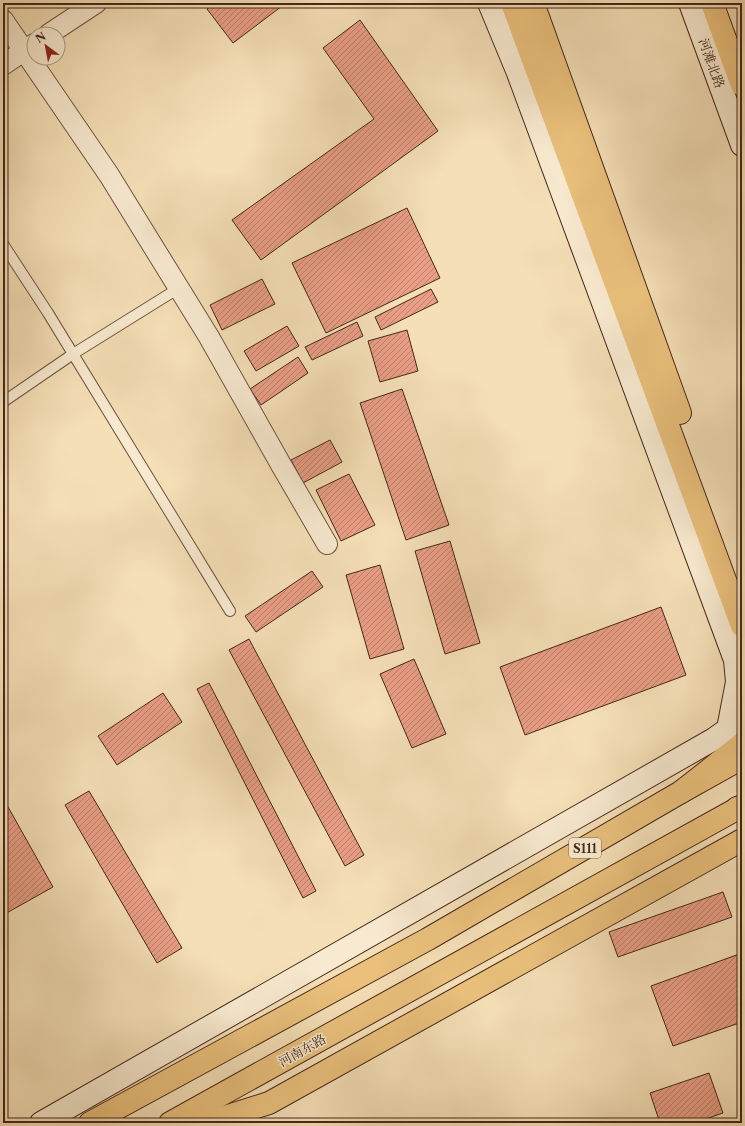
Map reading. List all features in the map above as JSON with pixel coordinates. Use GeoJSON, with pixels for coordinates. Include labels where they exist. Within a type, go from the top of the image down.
{"type":"FeatureCollection","features":[{"type":"Feature","properties":{"kind":"main road"},"geometry":{"type":"LineString","coordinates":[[519,3],[742,588]]}},
{"type":"Feature","properties":{"kind":"main road"},"geometry":{"type":"LineString","coordinates":[[519,3],[742,626]]}},
{"type":"Feature","properties":{"kind":"main road"},"geometry":{"type":"LineString","coordinates":[[712,3],[742,84]]}},
{"type":"Feature","properties":{"kind":"main road"},"geometry":{"type":"LineString","coordinates":[[682,792],[737,731]]}},
{"type":"Feature","properties":{"kind":"main road","name":"S111"},"geometry":{"type":"LineString","coordinates":[[90,1123],[428,939],[742,758]]}},
{"type":"Feature","properties":{"kind":"main road","name":"河南东路"},"geometry":{"type":"LineString","coordinates":[[170,1123],[740,807]]}},
{"type":"Feature","properties":{"kind":"main road"},"geometry":{"type":"LineString","coordinates":[[206,1123],[270,1103],[742,840]]}},
{"type":"Feature","properties":{"kind":"street"},"geometry":{"type":"LineString","coordinates":[[61,26],[96,3]]}},
{"type":"Feature","properties":{"kind":"street"},"geometry":{"type":"LineString","coordinates":[[41,1123],[714,739],[737,731],[737,682],[735,660],[521,80],[489,3]]}},
{"type":"Feature","properties":{"kind":"street","name":"河滩北路"},"geometry":{"type":"LineString","coordinates":[[690,3],[742,145]]}},
{"type":"Feature","properties":{"kind":"street"},"geometry":{"type":"LineString","coordinates":[[3,20],[26,44]]}},
{"type":"Feature","properties":{"kind":"street"},"geometry":{"type":"LineString","coordinates":[[3,65],[26,49]]}},
{"type":"Feature","properties":{"kind":"street"},"geometry":{"type":"LineString","coordinates":[[41,66],[209,337],[327,544]]}},
{"type":"Feature","properties":{"kind":"street"},"geometry":{"type":"LineString","coordinates":[[233,1123],[270,1103]]}},
{"type":"Feature","properties":{"kind":"lane"},"geometry":{"type":"LineString","coordinates":[[3,244],[73,354],[230,612]]}},
{"type":"Feature","properties":{"kind":"lane"},"geometry":{"type":"LineString","coordinates":[[3,402],[73,354],[179,288]]}},
{"type":"Feature","properties":{"kind":"building"},"geometry":{"type":"Polygon","coordinates":[[[215,3],[286,3],[233,43],[207,9],[215,3]]]}},
{"type":"Feature","properties":{"kind":"building"},"geometry":{"type":"Polygon","coordinates":[[[360,20],[438,131],[261,260],[232,220],[374,119],[323,48],[360,20]]]}},
{"type":"Feature","properties":{"kind":"building"},"geometry":{"type":"Polygon","coordinates":[[[407,208],[440,278],[326,333],[292,263],[407,208]]]}},
{"type":"Feature","properties":{"kind":"building"},"geometry":{"type":"Polygon","coordinates":[[[262,279],[275,304],[222,330],[210,305],[262,279]]]}},
{"type":"Feature","properties":{"kind":"building"},"geometry":{"type":"Polygon","coordinates":[[[431,289],[438,302],[381,330],[375,317],[431,289]]]}},
{"type":"Feature","properties":{"kind":"building"},"geometry":{"type":"Polygon","coordinates":[[[357,322],[363,336],[312,360],[305,347],[357,322]]]}},
{"type":"Feature","properties":{"kind":"building"},"geometry":{"type":"Polygon","coordinates":[[[287,326],[299,346],[256,371],[244,351],[287,326]]]}},
{"type":"Feature","properties":{"kind":"building"},"geometry":{"type":"Polygon","coordinates":[[[407,330],[418,371],[380,382],[368,341],[407,330]]]}},
{"type":"Feature","properties":{"kind":"building"},"geometry":{"type":"Polygon","coordinates":[[[298,357],[308,373],[261,405],[250,389],[298,357]]]}},
{"type":"Feature","properties":{"kind":"building"},"geometry":{"type":"Polygon","coordinates":[[[402,389],[449,525],[406,540],[360,403],[402,389]]]}},
{"type":"Feature","properties":{"kind":"building"},"geometry":{"type":"Polygon","coordinates":[[[330,440],[342,462],[303,483],[291,460],[330,440]]]}},
{"type":"Feature","properties":{"kind":"building"},"geometry":{"type":"Polygon","coordinates":[[[349,474],[375,525],[341,541],[316,490],[349,474]]]}},
{"type":"Feature","properties":{"kind":"building"},"geometry":{"type":"Polygon","coordinates":[[[450,541],[480,643],[445,654],[415,551],[450,541]]]}},
{"type":"Feature","properties":{"kind":"building"},"geometry":{"type":"Polygon","coordinates":[[[380,565],[404,649],[370,659],[346,575],[380,565]]]}},
{"type":"Feature","properties":{"kind":"building"},"geometry":{"type":"Polygon","coordinates":[[[312,571],[323,587],[256,632],[245,616],[312,571]]]}},
{"type":"Feature","properties":{"kind":"building"},"geometry":{"type":"Polygon","coordinates":[[[661,607],[686,675],[525,735],[500,667],[661,607]]]}},
{"type":"Feature","properties":{"kind":"building"},"geometry":{"type":"Polygon","coordinates":[[[249,639],[364,855],[345,866],[229,650],[249,639]]]}},
{"type":"Feature","properties":{"kind":"building"},"geometry":{"type":"Polygon","coordinates":[[[414,659],[446,734],[412,748],[380,674],[414,659]]]}},
{"type":"Feature","properties":{"kind":"building"},"geometry":{"type":"Polygon","coordinates":[[[209,683],[316,891],[303,898],[197,689],[209,683]]]}},
{"type":"Feature","properties":{"kind":"building"},"geometry":{"type":"Polygon","coordinates":[[[163,693],[182,722],[117,765],[98,736],[163,693]]]}},
{"type":"Feature","properties":{"kind":"building"},"geometry":{"type":"Polygon","coordinates":[[[89,791],[182,948],[157,963],[65,805],[89,791]]]}},
{"type":"Feature","properties":{"kind":"building"},"geometry":{"type":"Polygon","coordinates":[[[3,798],[53,887],[3,915],[3,798]]]}},
{"type":"Feature","properties":{"kind":"building"},"geometry":{"type":"Polygon","coordinates":[[[723,892],[732,917],[618,957],[609,932],[723,892]]]}},
{"type":"Feature","properties":{"kind":"building"},"geometry":{"type":"Polygon","coordinates":[[[742,953],[742,1022],[673,1046],[651,986],[742,953]]]}},
{"type":"Feature","properties":{"kind":"building"},"geometry":{"type":"Polygon","coordinates":[[[709,1073],[723,1113],[694,1123],[660,1123],[650,1093],[709,1073]]]}}]}
